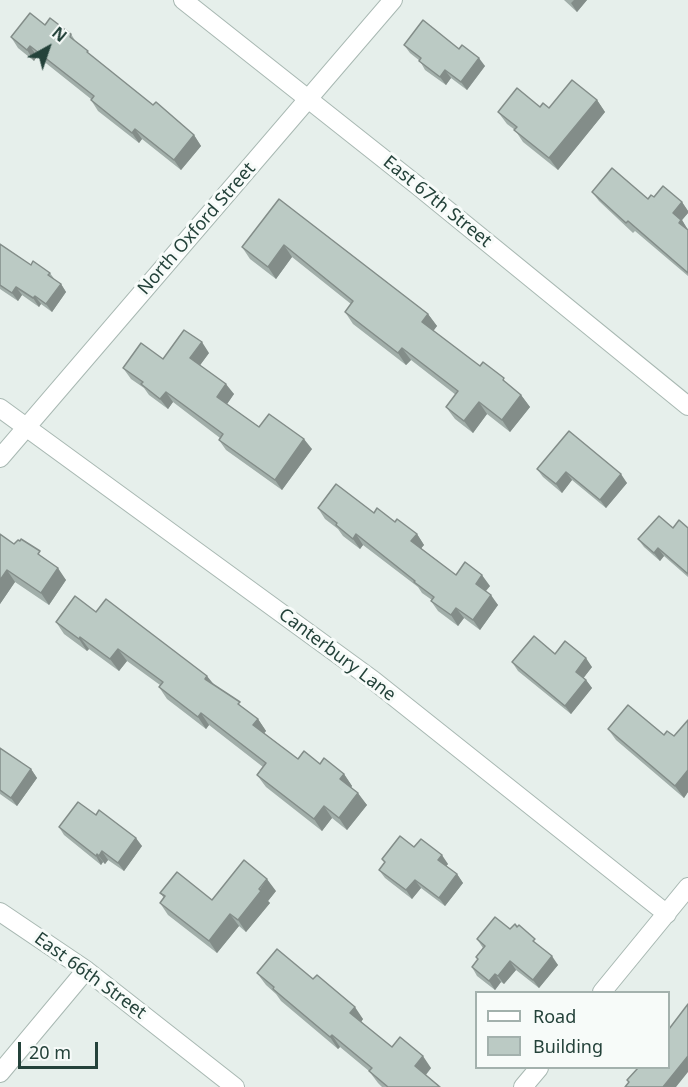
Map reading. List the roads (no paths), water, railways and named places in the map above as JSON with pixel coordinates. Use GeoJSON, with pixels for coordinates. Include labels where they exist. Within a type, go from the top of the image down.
{"type":"FeatureCollection","features":[{"type":"Feature","properties":{"kind":"street","name":"East 67th Street"},"geometry":{"type":"LineString","coordinates":[[183,0],[418,186],[688,406]]}},
{"type":"Feature","properties":{"kind":"street","name":"North Oxford Street"},"geometry":{"type":"LineString","coordinates":[[0,458],[393,0]]}},
{"type":"Feature","properties":{"kind":"street","name":"Canterbury Lane"},"geometry":{"type":"LineString","coordinates":[[0,408],[373,680],[667,914]]}},
{"type":"Feature","properties":{"kind":"street"},"geometry":{"type":"LineString","coordinates":[[604,991],[688,887]]}},
{"type":"Feature","properties":{"kind":"street","name":"East 66th Street"},"geometry":{"type":"LineString","coordinates":[[0,912],[86,970],[235,1087]]}},
{"type":"Feature","properties":{"kind":"street"},"geometry":{"type":"LineString","coordinates":[[0,1073],[86,970]]}},
{"type":"Feature","properties":{"kind":"street"},"geometry":{"type":"LineString","coordinates":[[523,1087],[538,1069]]}}]}
